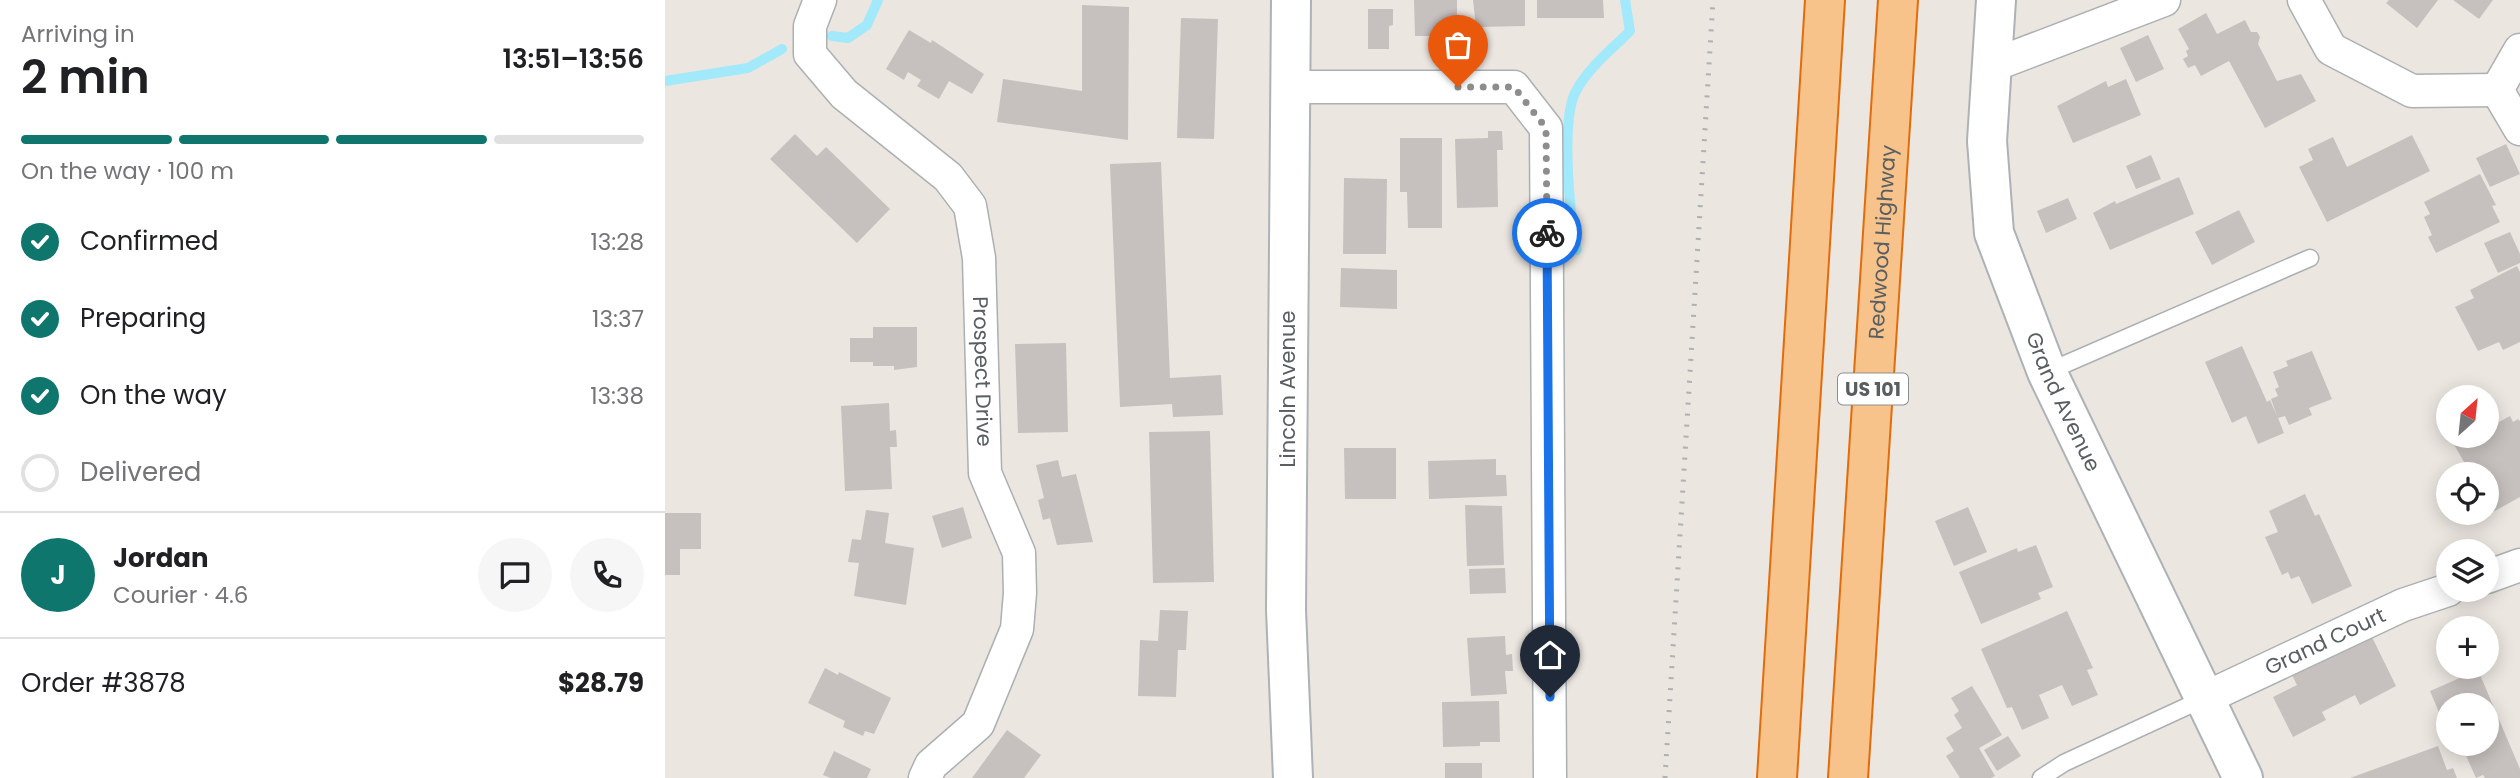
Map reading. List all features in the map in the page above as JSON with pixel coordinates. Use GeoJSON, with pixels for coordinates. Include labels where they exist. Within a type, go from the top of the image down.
{"type":"FeatureCollection","features":[{"type":"Feature","properties":{"kind":"highway"},"geometry":{"type":"LineString","coordinates":[[1777,778],[1825,0]]}},
{"type":"Feature","properties":{"kind":"highway","name":"Redwood Highway"},"geometry":{"type":"LineString","coordinates":[[1848,778],[1898,0]]}},
{"type":"Feature","properties":{"kind":"street","name":"Prospect Drive"},"geometry":{"type":"LineString","coordinates":[[820,0],[810,26],[810,54],[844,94],[948,177],[969,206],[979,258],[985,473],[1019,553],[1017,629],[978,724],[931,765],[925,778]]}},
{"type":"Feature","properties":{"kind":"street","name":"Lincoln Avenue"},"geometry":{"type":"LineString","coordinates":[[1291,0],[1286,610],[1293,778]]}},
{"type":"Feature","properties":{"kind":"street","name":"Grand Avenue"},"geometry":{"type":"LineString","coordinates":[[1996,0],[1987,141],[1994,233],[2047,372],[2242,778]]}},
{"type":"Feature","properties":{"kind":"street"},"geometry":{"type":"LineString","coordinates":[[1991,66],[2164,0]]}},
{"type":"Feature","properties":{"kind":"street"},"geometry":{"type":"LineString","coordinates":[[2304,0],[2331,49],[2413,91],[2497,90]]}},
{"type":"Feature","properties":{"kind":"street"},"geometry":{"type":"LineString","coordinates":[[2497,90],[2520,50]]}},
{"type":"Feature","properties":{"kind":"street"},"geometry":{"type":"LineString","coordinates":[[1290,87],[1514,87],[1546,128],[1550,778]]}},
{"type":"Feature","properties":{"kind":"street"},"geometry":{"type":"LineString","coordinates":[[2497,90],[2520,129]]}},
{"type":"Feature","properties":{"kind":"street"},"geometry":{"type":"LineString","coordinates":[[2499,573],[2520,565]]}},
{"type":"Feature","properties":{"kind":"street","name":"Grand Court"},"geometry":{"type":"LineString","coordinates":[[2203,699],[2403,605],[2436,594]]}},
{"type":"Feature","properties":{"kind":"lane"},"geometry":{"type":"LineString","coordinates":[[2047,372],[2310,258]]}},
{"type":"Feature","properties":{"kind":"lane"},"geometry":{"type":"LineString","coordinates":[[2041,778],[2064,763],[2203,699]]}},
{"type":"Feature","properties":{"kind":"building"},"geometry":{"type":"Polygon","coordinates":[[[1414,0],[1457,0],[1457,28],[1438,28],[1438,36],[1415,36],[1414,0]]]}},
{"type":"Feature","properties":{"kind":"building"},"geometry":{"type":"Polygon","coordinates":[[[1473,0],[1525,0],[1525,26],[1476,27],[1473,0]]]}},
{"type":"Feature","properties":{"kind":"building"},"geometry":{"type":"Polygon","coordinates":[[[1537,0],[1603,0],[1604,18],[1537,18],[1537,0]]]}},
{"type":"Feature","properties":{"kind":"building"},"geometry":{"type":"Polygon","coordinates":[[[2389,0],[2438,0],[2417,28],[2386,3],[2389,0]]]}},
{"type":"Feature","properties":{"kind":"building"},"geometry":{"type":"Polygon","coordinates":[[[2453,0],[2493,0],[2479,19],[2453,0]]]}},
{"type":"Feature","properties":{"kind":"building"},"geometry":{"type":"Polygon","coordinates":[[[1082,5],[1129,7],[1128,140],[997,122],[1003,79],[1082,91],[1082,5]]]}},
{"type":"Feature","properties":{"kind":"building"},"geometry":{"type":"Polygon","coordinates":[[[1368,9],[1393,9],[1393,25],[1389,26],[1389,49],[1368,49],[1368,9]]]}},
{"type":"Feature","properties":{"kind":"building"},"geometry":{"type":"Polygon","coordinates":[[[2206,13],[2217,34],[2245,20],[2251,32],[2257,32],[2260,37],[2258,44],[2277,81],[2301,74],[2316,101],[2265,128],[2229,61],[2201,76],[2195,65],[2188,68],[2183,59],[2188,56],[2186,51],[2189,49],[2178,29],[2206,13]]]}},
{"type":"Feature","properties":{"kind":"building"},"geometry":{"type":"Polygon","coordinates":[[[1181,18],[1218,19],[1214,139],[1177,138],[1181,18]]]}},
{"type":"Feature","properties":{"kind":"building"},"geometry":{"type":"Polygon","coordinates":[[[909,30],[931,43],[932,40],[984,74],[972,94],[949,81],[939,99],[917,86],[921,80],[908,72],[904,80],[886,69],[909,30]]]}},
{"type":"Feature","properties":{"kind":"building"},"geometry":{"type":"Polygon","coordinates":[[[2148,35],[2164,69],[2136,82],[2120,48],[2148,35]]]}},
{"type":"Feature","properties":{"kind":"building"},"geometry":{"type":"Polygon","coordinates":[[[2126,79],[2141,115],[2073,143],[2057,106],[2106,81],[2108,87],[2126,79]]]}},
{"type":"Feature","properties":{"kind":"building"},"geometry":{"type":"Polygon","coordinates":[[[1488,131],[1502,131],[1503,150],[1497,150],[1498,207],[1457,208],[1455,139],[1488,138],[1488,131]]]}},
{"type":"Feature","properties":{"kind":"building"},"geometry":{"type":"Polygon","coordinates":[[[795,134],[817,156],[826,147],[890,209],[857,243],[770,159],[795,134]]]}},
{"type":"Feature","properties":{"kind":"building"},"geometry":{"type":"Polygon","coordinates":[[[2412,135],[2430,171],[2327,222],[2299,167],[2313,160],[2308,149],[2333,137],[2347,167],[2412,135]]]}},
{"type":"Feature","properties":{"kind":"building"},"geometry":{"type":"Polygon","coordinates":[[[1400,138],[1442,138],[1442,228],[1408,228],[1407,192],[1400,192],[1400,138]]]}},
{"type":"Feature","properties":{"kind":"building"},"geometry":{"type":"Polygon","coordinates":[[[2506,144],[2520,174],[2490,187],[2476,158],[2506,144]]]}},
{"type":"Feature","properties":{"kind":"building"},"geometry":{"type":"Polygon","coordinates":[[[2151,155],[2161,179],[2136,189],[2126,166],[2151,155]]]}},
{"type":"Feature","properties":{"kind":"building"},"geometry":{"type":"Polygon","coordinates":[[[1161,162],[1170,378],[1221,375],[1223,415],[1173,417],[1172,404],[1120,407],[1110,164],[1161,162]]]}},
{"type":"Feature","properties":{"kind":"building"},"geometry":{"type":"Polygon","coordinates":[[[2480,174],[2496,205],[2492,206],[2500,222],[2436,253],[2428,237],[2432,235],[2424,217],[2430,214],[2424,202],[2480,174]]]}},
{"type":"Feature","properties":{"kind":"building"},"geometry":{"type":"Polygon","coordinates":[[[2179,177],[2194,214],[2110,250],[2093,213],[2115,201],[2116,204],[2179,177]]]}},
{"type":"Feature","properties":{"kind":"building"},"geometry":{"type":"Polygon","coordinates":[[[1344,178],[1387,179],[1386,254],[1343,254],[1344,178]]]}},
{"type":"Feature","properties":{"kind":"building"},"geometry":{"type":"Polygon","coordinates":[[[2068,198],[2077,219],[2046,233],[2037,211],[2068,198]]]}},
{"type":"Feature","properties":{"kind":"building"},"geometry":{"type":"Polygon","coordinates":[[[2239,210],[2255,242],[2212,265],[2195,232],[2239,210]]]}},
{"type":"Feature","properties":{"kind":"building"},"geometry":{"type":"Polygon","coordinates":[[[2510,232],[2520,254],[2520,263],[2498,273],[2484,243],[2510,232]]]}},
{"type":"Feature","properties":{"kind":"building"},"geometry":{"type":"Polygon","coordinates":[[[2517,266],[2520,272],[2520,342],[2503,350],[2499,342],[2478,351],[2455,307],[2474,298],[2470,290],[2517,266]]]}},
{"type":"Feature","properties":{"kind":"building"},"geometry":{"type":"Polygon","coordinates":[[[1341,268],[1397,270],[1397,309],[1340,307],[1341,268]]]}},
{"type":"Feature","properties":{"kind":"building"},"geometry":{"type":"Polygon","coordinates":[[[873,327],[917,327],[917,367],[894,370],[894,366],[873,366],[873,362],[850,362],[850,338],[873,338],[873,327]]]}},
{"type":"Feature","properties":{"kind":"building"},"geometry":{"type":"Polygon","coordinates":[[[1066,343],[1068,432],[1018,433],[1015,344],[1066,343]]]}},
{"type":"Feature","properties":{"kind":"building"},"geometry":{"type":"Polygon","coordinates":[[[2242,346],[2267,402],[2270,400],[2277,416],[2271,399],[2278,396],[2275,389],[2279,387],[2273,372],[2288,366],[2286,361],[2312,351],[2332,399],[2309,408],[2312,415],[2289,425],[2285,416],[2278,418],[2284,433],[2258,444],[2246,416],[2232,423],[2205,362],[2242,346]]]}},
{"type":"Feature","properties":{"kind":"building"},"geometry":{"type":"Polygon","coordinates":[[[889,403],[890,431],[896,430],[897,447],[890,447],[892,489],[845,491],[841,406],[889,403]]]}},
{"type":"Feature","properties":{"kind":"building"},"geometry":{"type":"Polygon","coordinates":[[[2510,416],[2513,422],[2518,419],[2520,421],[2520,497],[2499,509],[2499,462],[2464,462],[2456,448],[2499,448],[2499,422],[2510,416]]]}},
{"type":"Feature","properties":{"kind":"building"},"geometry":{"type":"Polygon","coordinates":[[[1210,431],[1214,582],[1153,583],[1149,432],[1210,431]]]}},
{"type":"Feature","properties":{"kind":"building"},"geometry":{"type":"Polygon","coordinates":[[[1344,448],[1396,448],[1396,499],[1345,499],[1344,448]]]}},
{"type":"Feature","properties":{"kind":"building"},"geometry":{"type":"Polygon","coordinates":[[[1496,459],[1496,475],[1506,475],[1507,496],[1429,499],[1428,461],[1496,459]]]}},
{"type":"Feature","properties":{"kind":"building"},"geometry":{"type":"Polygon","coordinates":[[[1058,460],[1062,477],[1076,474],[1093,542],[1057,545],[1050,518],[1043,520],[1038,500],[1044,498],[1036,465],[1058,460]]]}},
{"type":"Feature","properties":{"kind":"building"},"geometry":{"type":"Polygon","coordinates":[[[2305,494],[2315,516],[2319,514],[2352,586],[2312,604],[2299,576],[2291,579],[2288,572],[2282,575],[2265,537],[2278,532],[2269,511],[2305,494]]]}},
{"type":"Feature","properties":{"kind":"building"},"geometry":{"type":"Polygon","coordinates":[[[1465,505],[1502,506],[1504,565],[1467,566],[1465,505]]]}},
{"type":"Feature","properties":{"kind":"building"},"geometry":{"type":"Polygon","coordinates":[[[963,507],[972,538],[942,548],[932,516],[963,507]]]}},
{"type":"Feature","properties":{"kind":"building"},"geometry":{"type":"Polygon","coordinates":[[[1968,507],[1987,552],[1954,566],[1935,521],[1968,507]]]}},
{"type":"Feature","properties":{"kind":"building"},"geometry":{"type":"Polygon","coordinates":[[[866,510],[889,513],[885,543],[914,548],[906,605],[854,596],[859,563],[848,562],[852,539],[861,540],[866,510]]]}},
{"type":"Feature","properties":{"kind":"building"},"geometry":{"type":"Polygon","coordinates":[[[665,513],[701,513],[701,549],[680,549],[680,575],[665,575],[665,513]]]}},
{"type":"Feature","properties":{"kind":"building"},"geometry":{"type":"Polygon","coordinates":[[[2036,545],[2053,587],[2038,593],[2041,599],[1981,624],[1959,572],[2017,548],[2018,552],[2036,545]]]}},
{"type":"Feature","properties":{"kind":"building"},"geometry":{"type":"Polygon","coordinates":[[[1505,568],[1506,593],[1470,594],[1469,569],[1505,568]]]}},
{"type":"Feature","properties":{"kind":"building"},"geometry":{"type":"Polygon","coordinates":[[[1160,610],[1188,611],[1186,650],[1178,650],[1176,697],[1138,696],[1140,640],[1158,641],[1160,610]]]}},
{"type":"Feature","properties":{"kind":"building"},"geometry":{"type":"Polygon","coordinates":[[[2067,611],[2093,668],[2087,670],[2098,695],[2072,706],[2062,685],[2039,695],[2049,718],[2022,730],[2012,707],[2007,708],[1981,649],[2067,611]]]}},
{"type":"Feature","properties":{"kind":"building"},"geometry":{"type":"Polygon","coordinates":[[[2371,635],[2396,686],[2360,705],[2355,695],[2322,712],[2326,720],[2293,737],[2273,697],[2297,685],[2292,675],[2371,635]]]}},
{"type":"Feature","properties":{"kind":"building"},"geometry":{"type":"Polygon","coordinates":[[[1505,636],[1506,655],[1512,654],[1513,671],[1505,671],[1507,694],[1471,696],[1467,638],[1505,636]]]}},
{"type":"Feature","properties":{"kind":"building"},"geometry":{"type":"Polygon","coordinates":[[[825,668],[838,675],[839,672],[891,698],[874,734],[865,731],[863,736],[843,727],[845,721],[808,703],[825,668]]]}},
{"type":"Feature","properties":{"kind":"building"},"geometry":{"type":"Polygon","coordinates":[[[2457,679],[2482,679],[2488,693],[2436,693],[2436,705],[2430,691],[2457,679]]]}},
{"type":"Feature","properties":{"kind":"building"},"geometry":{"type":"Polygon","coordinates":[[[1972,686],[2002,735],[1979,748],[1995,776],[1991,778],[1960,778],[1946,756],[1954,751],[1946,738],[1962,728],[1954,715],[1959,711],[1951,698],[1972,686]]]}},
{"type":"Feature","properties":{"kind":"building"},"geometry":{"type":"Polygon","coordinates":[[[1499,701],[1500,742],[1480,742],[1480,746],[1443,747],[1442,702],[1499,701]]]}},
{"type":"Feature","properties":{"kind":"building"},"geometry":{"type":"Polygon","coordinates":[[[2499,720],[2520,769],[2520,778],[2485,778],[2483,775],[2476,778],[2466,756],[2499,756],[2499,720]]]}},
{"type":"Feature","properties":{"kind":"building"},"geometry":{"type":"Polygon","coordinates":[[[1007,730],[1041,755],[1024,778],[972,778],[1007,730]]]}},
{"type":"Feature","properties":{"kind":"building"},"geometry":{"type":"Polygon","coordinates":[[[2008,736],[2021,756],[1997,771],[1984,750],[2008,736]]]}},
{"type":"Feature","properties":{"kind":"building"},"geometry":{"type":"Polygon","coordinates":[[[2436,747],[2436,756],[2442,756],[2447,770],[2453,768],[2457,778],[2350,778],[2436,747]]]}},
{"type":"Feature","properties":{"kind":"building"},"geometry":{"type":"Polygon","coordinates":[[[834,751],[871,769],[867,778],[831,778],[823,775],[834,751]]]}},
{"type":"Feature","properties":{"kind":"building"},"geometry":{"type":"Polygon","coordinates":[[[1445,763],[1482,763],[1482,778],[1445,778],[1445,763]]]}},
{"type":"Feature","properties":{"kind":"waterway"},"geometry":{"type":"LineString","coordinates":[[832,36],[848,38],[867,25],[878,0]]}},
{"type":"Feature","properties":{"kind":"waterway"},"geometry":{"type":"LineString","coordinates":[[1577,250],[1567,145],[1571,105],[1576,91],[1587,75],[1630,31],[1625,0]]}},
{"type":"Feature","properties":{"kind":"waterway"},"geometry":{"type":"LineString","coordinates":[[665,81],[748,68],[782,49]]}},
{"type":"Feature","properties":{"kind":"railway"},"geometry":{"type":"LineString","coordinates":[[1665,778],[1713,0]]}},
{"type":"Feature","properties":{"kind":"way so far"},"geometry":{"type":"LineString","coordinates":[[1458,87],[1514,87],[1546,128],[1547,233]]}},
{"type":"Feature","properties":{"kind":"route"},"geometry":{"type":"LineString","coordinates":[[1547,233],[1550,697]]}}]}
